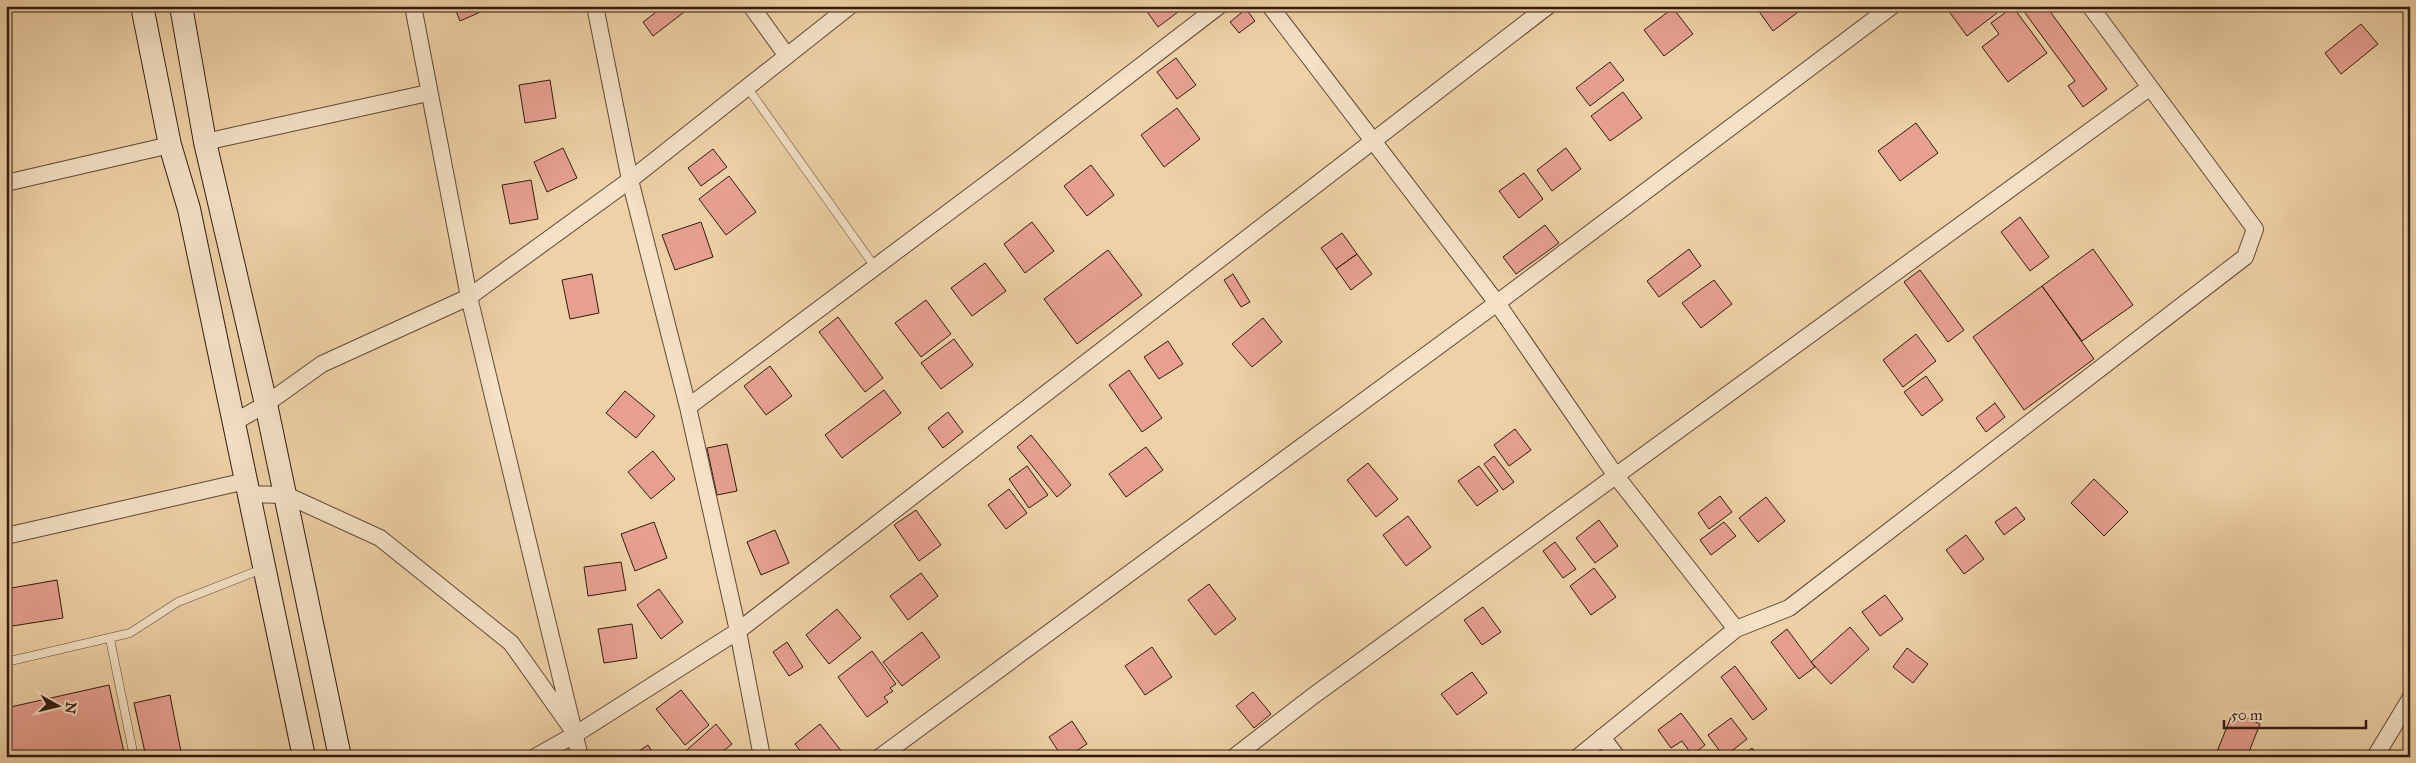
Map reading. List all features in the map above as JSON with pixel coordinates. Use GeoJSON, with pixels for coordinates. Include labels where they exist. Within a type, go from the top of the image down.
{"type":"FeatureCollection","features":[{"type":"Feature","properties":{"kind":"main road"},"geometry":{"type":"LineString","coordinates":[[142,6],[170,145],[188,209],[304,757]]}},
{"type":"Feature","properties":{"kind":"main road"},"geometry":{"type":"LineString","coordinates":[[181,6],[206,142],[286,495],[340,757]]}},
{"type":"Feature","properties":{"kind":"street"},"geometry":{"type":"LineString","coordinates":[[413,6],[428,93],[469,297],[576,734],[580,757]]}},
{"type":"Feature","properties":{"kind":"street"},"geometry":{"type":"LineString","coordinates":[[595,6],[630,180],[688,407],[738,632],[762,757]]}},
{"type":"Feature","properties":{"kind":"street"},"geometry":{"type":"LineString","coordinates":[[751,6],[787,56]]}},
{"type":"Feature","properties":{"kind":"street"},"geometry":{"type":"LineString","coordinates":[[233,423],[266,404],[322,364],[469,297],[630,180],[850,6]]}},
{"type":"Feature","properties":{"kind":"street"},"geometry":{"type":"LineString","coordinates":[[688,407],[876,267],[1219,6]]}},
{"type":"Feature","properties":{"kind":"street"},"geometry":{"type":"LineString","coordinates":[[1270,6],[1497,303],[1616,476],[1736,628]]}},
{"type":"Feature","properties":{"kind":"street"},"geometry":{"type":"LineString","coordinates":[[535,757],[576,734],[738,632],[1548,6]]}},
{"type":"Feature","properties":{"kind":"street"},"geometry":{"type":"LineString","coordinates":[[880,757],[1497,303],[1892,6]]}},
{"type":"Feature","properties":{"kind":"street"},"geometry":{"type":"LineString","coordinates":[[1578,757],[1736,628],[1789,608],[2245,257],[2254,230],[2090,6]]}},
{"type":"Feature","properties":{"kind":"street"},"geometry":{"type":"LineString","coordinates":[[1234,757],[1313,696],[2149,88]]}},
{"type":"Feature","properties":{"kind":"street"},"geometry":{"type":"LineString","coordinates":[[206,142],[428,93]]}},
{"type":"Feature","properties":{"kind":"street"},"geometry":{"type":"LineString","coordinates":[[6,183],[170,145]]}},
{"type":"Feature","properties":{"kind":"street"},"geometry":{"type":"LineString","coordinates":[[6,536],[247,488],[286,495],[380,538],[511,643],[576,734]]}},
{"type":"Feature","properties":{"kind":"street"},"geometry":{"type":"LineString","coordinates":[[2375,757],[2410,699]]}},
{"type":"Feature","properties":{"kind":"street"},"geometry":{"type":"LineString","coordinates":[[1602,737],[1617,757]]}},
{"type":"Feature","properties":{"kind":"lane"},"geometry":{"type":"LineString","coordinates":[[747,87],[876,267]]}},
{"type":"Feature","properties":{"kind":"lane"},"geometry":{"type":"LineString","coordinates":[[6,662],[130,633],[178,602],[264,568]]}},
{"type":"Feature","properties":{"kind":"lane"},"geometry":{"type":"LineString","coordinates":[[110,639],[134,757]]}},
{"type":"Feature","properties":{"kind":"building"},"geometry":{"type":"Polygon","coordinates":[[[454,6],[492,6],[492,7],[460,21],[454,6]]]}},
{"type":"Feature","properties":{"kind":"building"},"geometry":{"type":"Polygon","coordinates":[[[664,6],[692,6],[653,36],[643,22],[664,6]]]}},
{"type":"Feature","properties":{"kind":"building"},"geometry":{"type":"Polygon","coordinates":[[[1143,6],[1186,6],[1158,27],[1143,6]]]}},
{"type":"Feature","properties":{"kind":"building"},"geometry":{"type":"Polygon","coordinates":[[[1755,6],[1806,6],[1773,31],[1755,6]]]}},
{"type":"Feature","properties":{"kind":"building"},"geometry":{"type":"Polygon","coordinates":[[[1945,6],[2006,6],[1967,36],[1945,6]]]}},
{"type":"Feature","properties":{"kind":"building"},"geometry":{"type":"Polygon","coordinates":[[[2020,6],[2046,6],[2107,89],[2083,107],[2068,86],[2075,81],[2020,6]]]}},
{"type":"Feature","properties":{"kind":"building"},"geometry":{"type":"Polygon","coordinates":[[[2013,7],[2047,53],[2008,82],[1982,47],[1999,34],[1991,23],[2013,7]]]}},
{"type":"Feature","properties":{"kind":"building"},"geometry":{"type":"Polygon","coordinates":[[[1673,8],[1693,34],[1664,56],[1644,30],[1673,8]]]}},
{"type":"Feature","properties":{"kind":"building"},"geometry":{"type":"Polygon","coordinates":[[[1246,9],[1255,21],[1239,33],[1230,22],[1246,9]]]}},
{"type":"Feature","properties":{"kind":"building"},"geometry":{"type":"Polygon","coordinates":[[[2361,24],[2378,44],[2341,74],[2325,53],[2361,24]]]}},
{"type":"Feature","properties":{"kind":"building"},"geometry":{"type":"Polygon","coordinates":[[[1176,58],[1196,85],[1177,99],[1157,72],[1176,58]]]}},
{"type":"Feature","properties":{"kind":"building"},"geometry":{"type":"Polygon","coordinates":[[[1610,62],[1624,80],[1590,106],[1576,88],[1610,62]]]}},
{"type":"Feature","properties":{"kind":"building"},"geometry":{"type":"Polygon","coordinates":[[[550,80],[556,118],[525,123],[519,85],[550,80]]]}},
{"type":"Feature","properties":{"kind":"building"},"geometry":{"type":"Polygon","coordinates":[[[1623,92],[1642,118],[1610,141],[1591,116],[1623,92]]]}},
{"type":"Feature","properties":{"kind":"building"},"geometry":{"type":"Polygon","coordinates":[[[1177,108],[1200,139],[1164,167],[1141,135],[1177,108]]]}},
{"type":"Feature","properties":{"kind":"building"},"geometry":{"type":"Polygon","coordinates":[[[1916,123],[1938,153],[1900,181],[1878,151],[1916,123]]]}},
{"type":"Feature","properties":{"kind":"building"},"geometry":{"type":"Polygon","coordinates":[[[563,148],[577,178],[547,192],[534,162],[563,148]]]}},
{"type":"Feature","properties":{"kind":"building"},"geometry":{"type":"Polygon","coordinates":[[[1566,148],[1581,169],[1552,191],[1537,170],[1566,148]]]}},
{"type":"Feature","properties":{"kind":"building"},"geometry":{"type":"Polygon","coordinates":[[[713,149],[727,167],[701,186],[688,168],[713,149]]]}},
{"type":"Feature","properties":{"kind":"building"},"geometry":{"type":"Polygon","coordinates":[[[1091,165],[1114,195],[1087,216],[1064,186],[1091,165]]]}},
{"type":"Feature","properties":{"kind":"building"},"geometry":{"type":"Polygon","coordinates":[[[1524,173],[1543,199],[1519,218],[1499,191],[1524,173]]]}},
{"type":"Feature","properties":{"kind":"building"},"geometry":{"type":"Polygon","coordinates":[[[729,176],[756,212],[726,235],[699,199],[729,176]]]}},
{"type":"Feature","properties":{"kind":"building"},"geometry":{"type":"Polygon","coordinates":[[[531,180],[538,219],[510,224],[502,185],[531,180]]]}},
{"type":"Feature","properties":{"kind":"building"},"geometry":{"type":"Polygon","coordinates":[[[2020,217],[2049,257],[2030,271],[2001,232],[2020,217]]]}},
{"type":"Feature","properties":{"kind":"building"},"geometry":{"type":"Polygon","coordinates":[[[701,222],[713,257],[675,270],[662,235],[701,222]]]}},
{"type":"Feature","properties":{"kind":"building"},"geometry":{"type":"Polygon","coordinates":[[[1032,222],[1054,251],[1025,273],[1004,244],[1032,222]]]}},
{"type":"Feature","properties":{"kind":"building"},"geometry":{"type":"Polygon","coordinates":[[[1545,225],[1559,243],[1516,274],[1503,257],[1545,225]]]}},
{"type":"Feature","properties":{"kind":"building"},"geometry":{"type":"Polygon","coordinates":[[[1342,233],[1357,254],[1336,269],[1321,248],[1342,233]]]}},
{"type":"Feature","properties":{"kind":"building"},"geometry":{"type":"Polygon","coordinates":[[[1689,249],[1701,266],[1659,297],[1647,281],[1689,249]]]}},
{"type":"Feature","properties":{"kind":"building"},"geometry":{"type":"Polygon","coordinates":[[[2093,249],[2133,305],[2082,341],[2042,286],[2093,249]]]}},
{"type":"Feature","properties":{"kind":"building"},"geometry":{"type":"Polygon","coordinates":[[[1108,250],[1142,295],[1077,344],[1044,299],[1108,250]]]}},
{"type":"Feature","properties":{"kind":"building"},"geometry":{"type":"Polygon","coordinates":[[[1357,254],[1372,274],[1351,290],[1336,269],[1357,254]]]}},
{"type":"Feature","properties":{"kind":"building"},"geometry":{"type":"Polygon","coordinates":[[[985,263],[1006,291],[972,316],[951,288],[985,263]]]}},
{"type":"Feature","properties":{"kind":"building"},"geometry":{"type":"Polygon","coordinates":[[[1920,270],[1964,330],[1948,342],[1904,282],[1920,270]]]}},
{"type":"Feature","properties":{"kind":"building"},"geometry":{"type":"Polygon","coordinates":[[[592,274],[599,313],[570,319],[562,280],[592,274]]]}},
{"type":"Feature","properties":{"kind":"building"},"geometry":{"type":"Polygon","coordinates":[[[1233,274],[1250,302],[1241,307],[1224,280],[1233,274]]]}},
{"type":"Feature","properties":{"kind":"building"},"geometry":{"type":"Polygon","coordinates":[[[1714,280],[1732,304],[1701,328],[1682,303],[1714,280]]]}},
{"type":"Feature","properties":{"kind":"building"},"geometry":{"type":"Polygon","coordinates":[[[2042,286],[2094,359],[2024,410],[1973,337],[2042,286]]]}},
{"type":"Feature","properties":{"kind":"building"},"geometry":{"type":"Polygon","coordinates":[[[926,300],[951,334],[921,357],[895,323],[926,300]]]}},
{"type":"Feature","properties":{"kind":"building"},"geometry":{"type":"Polygon","coordinates":[[[838,317],[883,378],[865,392],[819,332],[838,317]]]}},
{"type":"Feature","properties":{"kind":"building"},"geometry":{"type":"Polygon","coordinates":[[[1263,318],[1282,342],[1252,367],[1232,344],[1263,318]]]}},
{"type":"Feature","properties":{"kind":"building"},"geometry":{"type":"Polygon","coordinates":[[[1916,334],[1936,361],[1903,387],[1883,360],[1916,334]]]}},
{"type":"Feature","properties":{"kind":"building"},"geometry":{"type":"Polygon","coordinates":[[[954,339],[973,365],[941,389],[921,363],[954,339]]]}},
{"type":"Feature","properties":{"kind":"building"},"geometry":{"type":"Polygon","coordinates":[[[1168,341],[1183,364],[1159,379],[1144,357],[1168,341]]]}},
{"type":"Feature","properties":{"kind":"building"},"geometry":{"type":"Polygon","coordinates":[[[770,366],[792,396],[766,415],[744,386],[770,366]]]}},
{"type":"Feature","properties":{"kind":"building"},"geometry":{"type":"Polygon","coordinates":[[[1129,370],[1162,418],[1142,432],[1109,385],[1129,370]]]}},
{"type":"Feature","properties":{"kind":"building"},"geometry":{"type":"Polygon","coordinates":[[[1926,376],[1943,400],[1922,416],[1904,392],[1926,376]]]}},
{"type":"Feature","properties":{"kind":"building"},"geometry":{"type":"Polygon","coordinates":[[[884,390],[901,413],[842,458],[825,435],[884,390]]]}},
{"type":"Feature","properties":{"kind":"building"},"geometry":{"type":"Polygon","coordinates":[[[625,391],[655,416],[636,438],[606,413],[625,391]]]}},
{"type":"Feature","properties":{"kind":"building"},"geometry":{"type":"Polygon","coordinates":[[[1995,403],[2005,417],[1986,432],[1976,418],[1995,403]]]}},
{"type":"Feature","properties":{"kind":"building"},"geometry":{"type":"Polygon","coordinates":[[[948,412],[963,432],[943,448],[928,428],[948,412]]]}},
{"type":"Feature","properties":{"kind":"building"},"geometry":{"type":"Polygon","coordinates":[[[1515,429],[1531,450],[1509,466],[1494,445],[1515,429]]]}},
{"type":"Feature","properties":{"kind":"building"},"geometry":{"type":"Polygon","coordinates":[[[1031,435],[1071,485],[1057,497],[1017,447],[1031,435]]]}},
{"type":"Feature","properties":{"kind":"building"},"geometry":{"type":"Polygon","coordinates":[[[727,444],[737,491],[717,495],[707,448],[727,444]]]}},
{"type":"Feature","properties":{"kind":"building"},"geometry":{"type":"Polygon","coordinates":[[[1146,447],[1163,470],[1126,497],[1109,474],[1146,447]]]}},
{"type":"Feature","properties":{"kind":"building"},"geometry":{"type":"Polygon","coordinates":[[[653,451],[675,479],[651,499],[628,472],[653,451]]]}},
{"type":"Feature","properties":{"kind":"building"},"geometry":{"type":"Polygon","coordinates":[[[1494,456],[1514,482],[1503,490],[1484,464],[1494,456]]]}},
{"type":"Feature","properties":{"kind":"building"},"geometry":{"type":"Polygon","coordinates":[[[1368,463],[1398,499],[1376,517],[1347,480],[1368,463]]]}},
{"type":"Feature","properties":{"kind":"building"},"geometry":{"type":"Polygon","coordinates":[[[1027,466],[1048,495],[1029,508],[1009,479],[1027,466]]]}},
{"type":"Feature","properties":{"kind":"building"},"geometry":{"type":"Polygon","coordinates":[[[1479,466],[1498,491],[1477,506],[1458,481],[1479,466]]]}},
{"type":"Feature","properties":{"kind":"building"},"geometry":{"type":"Polygon","coordinates":[[[2094,479],[2128,512],[2104,536],[2071,503],[2094,479]]]}},
{"type":"Feature","properties":{"kind":"building"},"geometry":{"type":"Polygon","coordinates":[[[1009,489],[1027,513],[1006,529],[988,505],[1009,489]]]}},
{"type":"Feature","properties":{"kind":"building"},"geometry":{"type":"Polygon","coordinates":[[[1720,496],[1732,512],[1709,529],[1698,513],[1720,496]]]}},
{"type":"Feature","properties":{"kind":"building"},"geometry":{"type":"Polygon","coordinates":[[[1766,497],[1785,521],[1758,542],[1739,518],[1766,497]]]}},
{"type":"Feature","properties":{"kind":"building"},"geometry":{"type":"Polygon","coordinates":[[[2016,507],[2025,519],[2004,535],[1995,522],[2016,507]]]}},
{"type":"Feature","properties":{"kind":"building"},"geometry":{"type":"Polygon","coordinates":[[[916,510],[941,545],[919,561],[894,525],[916,510]]]}},
{"type":"Feature","properties":{"kind":"building"},"geometry":{"type":"Polygon","coordinates":[[[1408,516],[1431,547],[1406,566],[1383,535],[1408,516]]]}},
{"type":"Feature","properties":{"kind":"building"},"geometry":{"type":"Polygon","coordinates":[[[1599,520],[1618,546],[1595,563],[1576,538],[1599,520]]]}},
{"type":"Feature","properties":{"kind":"building"},"geometry":{"type":"Polygon","coordinates":[[[654,522],[667,558],[635,571],[621,534],[654,522]]]}},
{"type":"Feature","properties":{"kind":"building"},"geometry":{"type":"Polygon","coordinates":[[[1724,522],[1736,536],[1711,555],[1700,540],[1724,522]]]}},
{"type":"Feature","properties":{"kind":"building"},"geometry":{"type":"Polygon","coordinates":[[[775,530],[789,563],[761,575],[747,542],[775,530]]]}},
{"type":"Feature","properties":{"kind":"building"},"geometry":{"type":"Polygon","coordinates":[[[1966,535],[1984,559],[1964,574],[1946,550],[1966,535]]]}},
{"type":"Feature","properties":{"kind":"building"},"geometry":{"type":"Polygon","coordinates":[[[1555,542],[1576,569],[1563,578],[1543,551],[1555,542]]]}},
{"type":"Feature","properties":{"kind":"building"},"geometry":{"type":"Polygon","coordinates":[[[621,562],[626,590],[588,596],[584,567],[621,562]]]}},
{"type":"Feature","properties":{"kind":"building"},"geometry":{"type":"Polygon","coordinates":[[[1594,568],[1616,597],[1591,615],[1570,586],[1594,568]]]}},
{"type":"Feature","properties":{"kind":"building"},"geometry":{"type":"Polygon","coordinates":[[[921,573],[938,596],[908,620],[890,596],[921,573]]]}},
{"type":"Feature","properties":{"kind":"building"},"geometry":{"type":"Polygon","coordinates":[[[57,580],[63,618],[6,627],[6,589],[57,580]]]}},
{"type":"Feature","properties":{"kind":"building"},"geometry":{"type":"Polygon","coordinates":[[[1209,584],[1236,619],[1215,635],[1188,600],[1209,584]]]}},
{"type":"Feature","properties":{"kind":"building"},"geometry":{"type":"Polygon","coordinates":[[[659,589],[683,622],[661,639],[637,605],[659,589]]]}},
{"type":"Feature","properties":{"kind":"building"},"geometry":{"type":"Polygon","coordinates":[[[1885,595],[1903,619],[1880,636],[1862,612],[1885,595]]]}},
{"type":"Feature","properties":{"kind":"building"},"geometry":{"type":"Polygon","coordinates":[[[1483,607],[1501,632],[1482,645],[1464,620],[1483,607]]]}},
{"type":"Feature","properties":{"kind":"building"},"geometry":{"type":"Polygon","coordinates":[[[837,609],[861,638],[829,664],[806,635],[837,609]]]}},
{"type":"Feature","properties":{"kind":"building"},"geometry":{"type":"Polygon","coordinates":[[[632,624],[637,658],[604,663],[598,629],[632,624]]]}},
{"type":"Feature","properties":{"kind":"building"},"geometry":{"type":"Polygon","coordinates":[[[1850,627],[1869,649],[1831,684],[1811,662],[1850,627]]]}},
{"type":"Feature","properties":{"kind":"building"},"geometry":{"type":"Polygon","coordinates":[[[1787,629],[1815,667],[1799,679],[1771,642],[1787,629]]]}},
{"type":"Feature","properties":{"kind":"building"},"geometry":{"type":"Polygon","coordinates":[[[922,632],[940,657],[902,686],[883,662],[922,632]]]}},
{"type":"Feature","properties":{"kind":"building"},"geometry":{"type":"Polygon","coordinates":[[[787,642],[803,667],[789,676],[773,652],[787,642]]]}},
{"type":"Feature","properties":{"kind":"building"},"geometry":{"type":"Polygon","coordinates":[[[1152,647],[1172,677],[1145,695],[1125,666],[1152,647]]]}},
{"type":"Feature","properties":{"kind":"building"},"geometry":{"type":"Polygon","coordinates":[[[1907,648],[1928,664],[1913,683],[1893,667],[1907,648]]]}},
{"type":"Feature","properties":{"kind":"building"},"geometry":{"type":"Polygon","coordinates":[[[872,651],[896,684],[890,688],[893,691],[884,697],[888,702],[867,717],[838,677],[872,651]]]}},
{"type":"Feature","properties":{"kind":"building"},"geometry":{"type":"Polygon","coordinates":[[[1735,666],[1767,709],[1753,720],[1721,677],[1735,666]]]}},
{"type":"Feature","properties":{"kind":"building"},"geometry":{"type":"Polygon","coordinates":[[[1472,672],[1487,693],[1457,715],[1441,694],[1472,672]]]}},
{"type":"Feature","properties":{"kind":"building"},"geometry":{"type":"Polygon","coordinates":[[[109,685],[125,757],[6,757],[6,708],[109,685]]]}},
{"type":"Feature","properties":{"kind":"building"},"geometry":{"type":"Polygon","coordinates":[[[681,690],[709,725],[685,745],[656,709],[681,690]]]}},
{"type":"Feature","properties":{"kind":"building"},"geometry":{"type":"Polygon","coordinates":[[[1253,692],[1271,714],[1254,728],[1236,706],[1253,692]]]}},
{"type":"Feature","properties":{"kind":"building"},"geometry":{"type":"Polygon","coordinates":[[[170,695],[182,757],[146,757],[134,703],[170,695]]]}},
{"type":"Feature","properties":{"kind":"building"},"geometry":{"type":"Polygon","coordinates":[[[2233,712],[2260,724],[2247,757],[2221,757],[2216,754],[2233,712]]]}},
{"type":"Feature","properties":{"kind":"building"},"geometry":{"type":"Polygon","coordinates":[[[1681,713],[1705,745],[1692,755],[1682,741],[1671,748],[1658,730],[1681,713]]]}},
{"type":"Feature","properties":{"kind":"building"},"geometry":{"type":"Polygon","coordinates":[[[1731,718],[1747,739],[1724,757],[1708,735],[1731,718]]]}},
{"type":"Feature","properties":{"kind":"building"},"geometry":{"type":"Polygon","coordinates":[[[1072,721],[1087,744],[1067,757],[1062,757],[1049,737],[1072,721]]]}},
{"type":"Feature","properties":{"kind":"building"},"geometry":{"type":"Polygon","coordinates":[[[716,724],[732,744],[716,757],[679,757],[716,724]]]}},
{"type":"Feature","properties":{"kind":"building"},"geometry":{"type":"Polygon","coordinates":[[[820,724],[846,757],[805,757],[795,744],[820,724]]]}},
{"type":"Feature","properties":{"kind":"building"},"geometry":{"type":"Polygon","coordinates":[[[648,745],[655,757],[630,757],[648,745]]]}},
{"type":"Feature","properties":{"kind":"building"},"geometry":{"type":"Polygon","coordinates":[[[1752,748],[1758,757],[1741,757],[1752,748]]]}}]}
